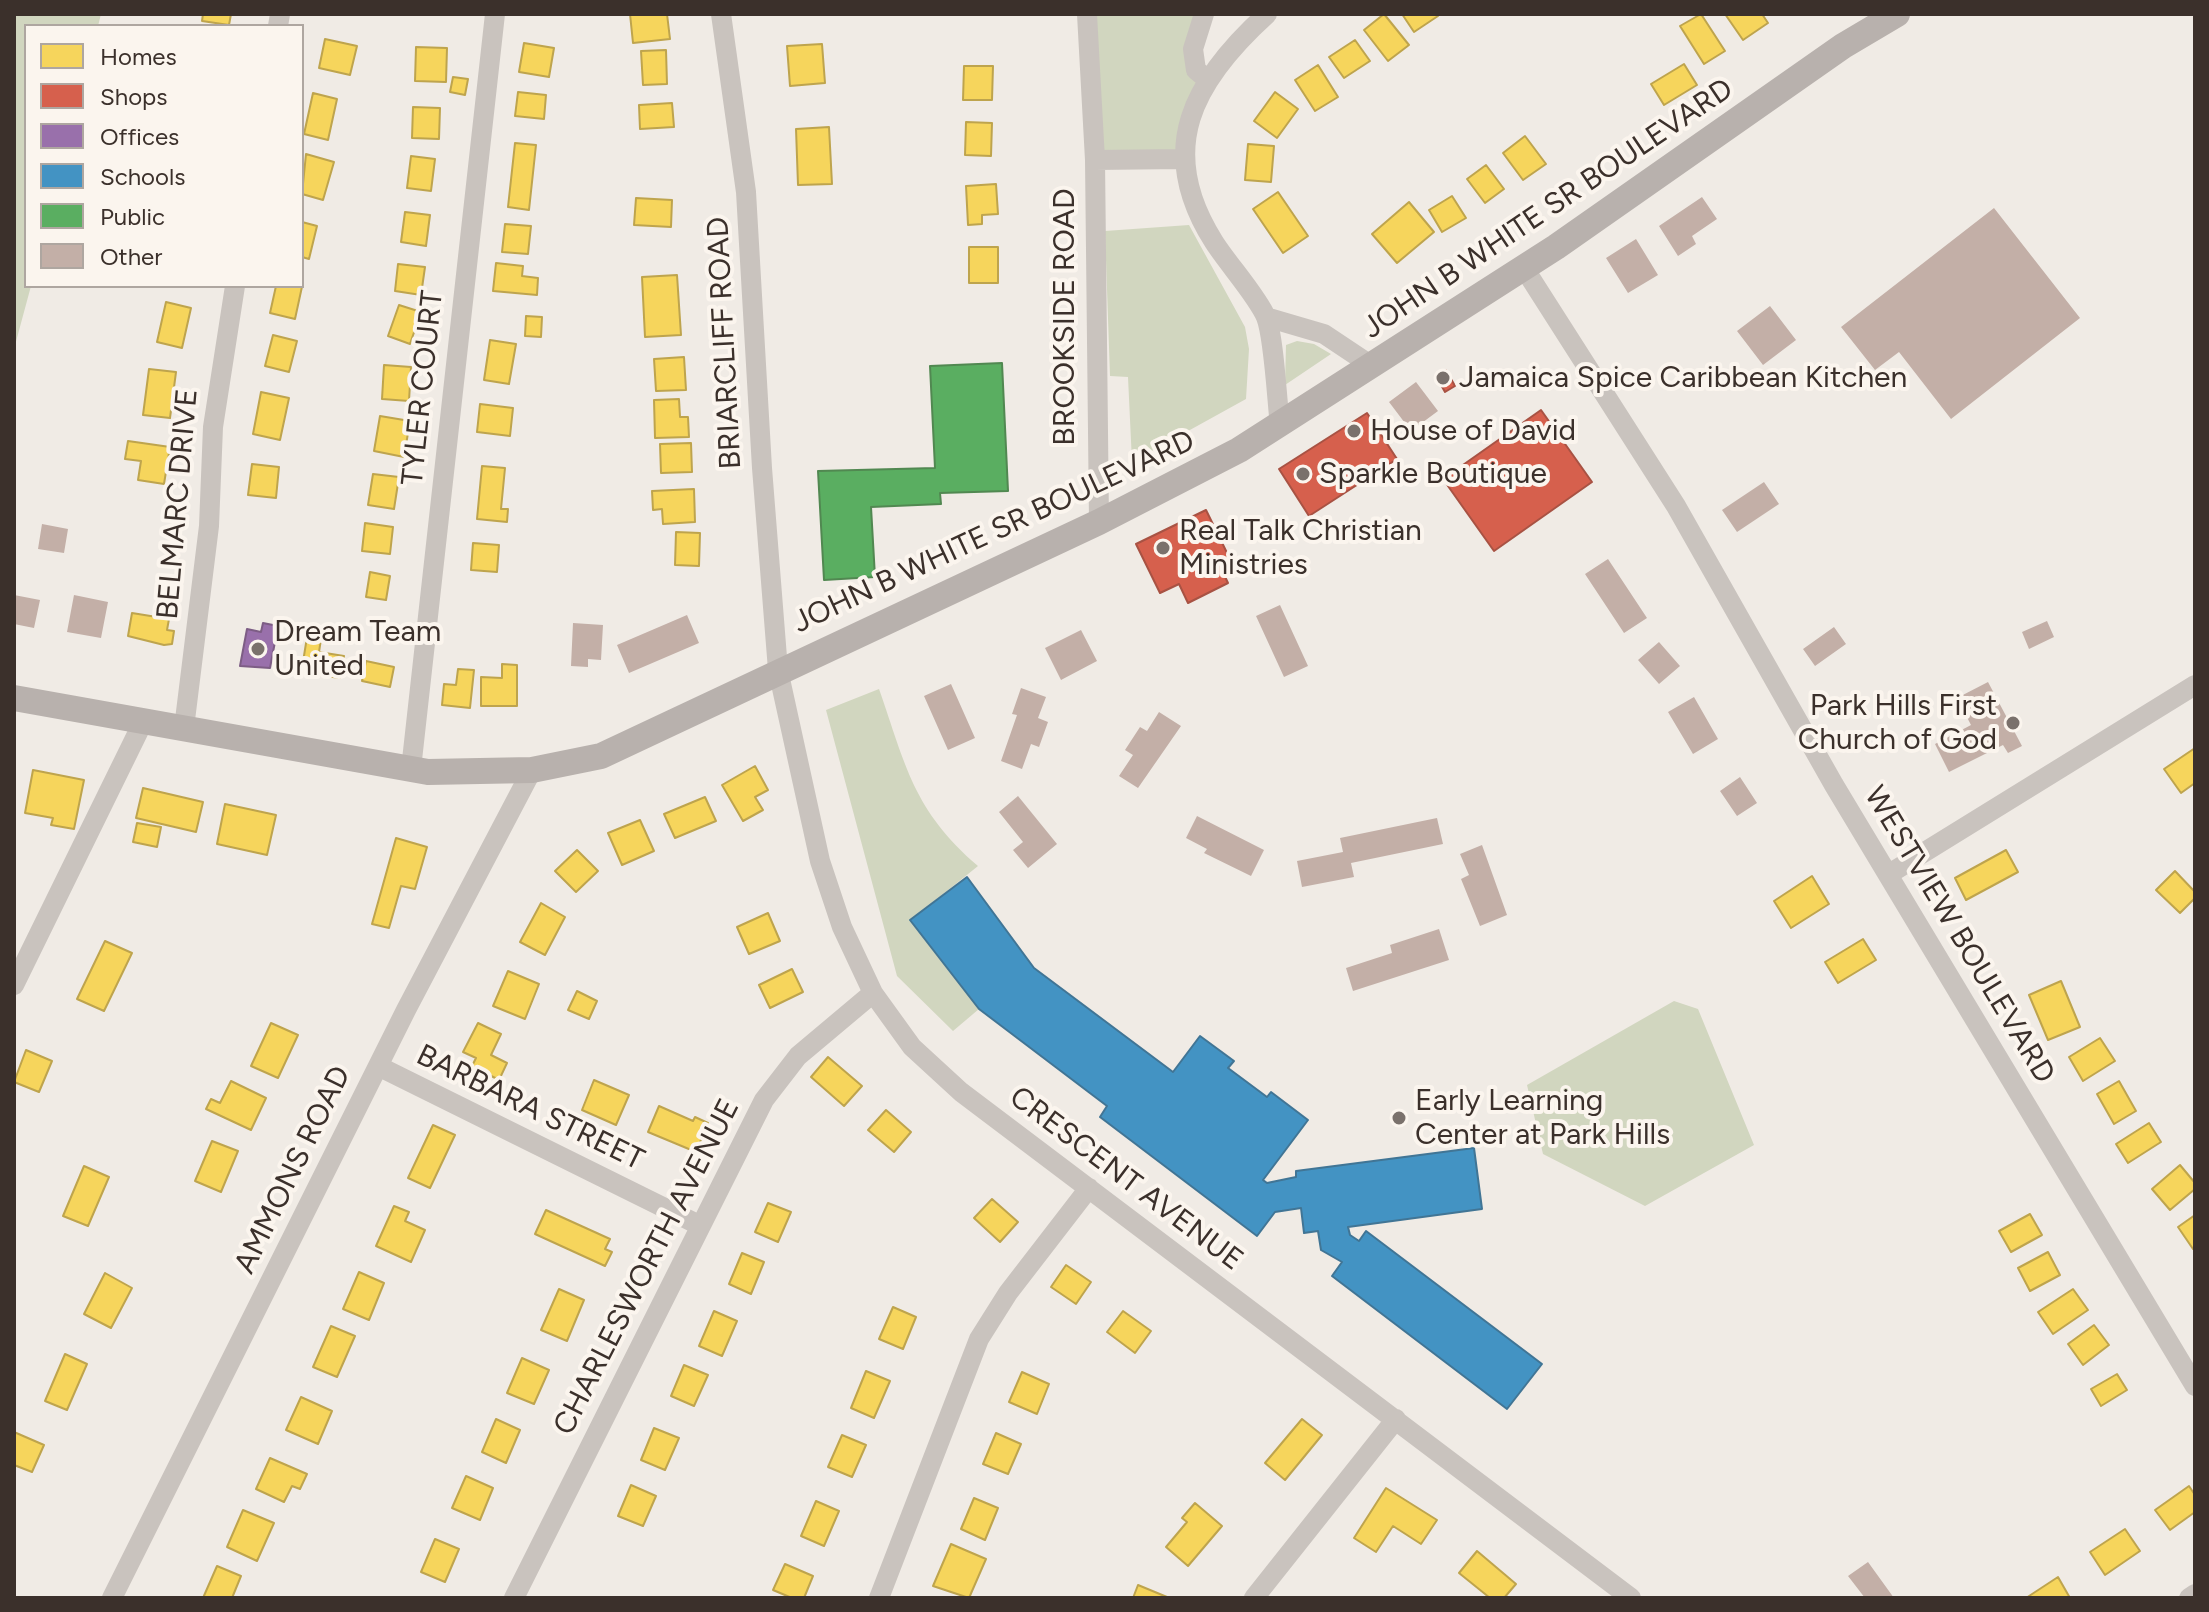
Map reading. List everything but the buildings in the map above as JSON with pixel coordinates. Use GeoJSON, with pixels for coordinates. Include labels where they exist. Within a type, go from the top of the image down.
{"type":"FeatureCollection","features":[{"type":"Feature","properties":{"kind":"main road","name":"JOHN B WHITE SR BOULEVARD"},"geometry":{"type":"LineString","coordinates":[[14,698],[428,772],[532,770],[601,756],[778,670],[1099,522],[1280,426],[1524,268],[1843,46],[1897,14]]}},
{"type":"Feature","properties":{"kind":"street","name":"TYLER COURT"},"geometry":{"type":"LineString","coordinates":[[411,769],[495,14]]}},
{"type":"Feature","properties":{"kind":"street","name":"BRIARCLIFF ROAD"},"geometry":{"type":"LineString","coordinates":[[721,14],[746,192],[758,420],[778,670]]}},
{"type":"Feature","properties":{"kind":"street","name":"BROOKSIDE ROAD"},"geometry":{"type":"LineString","coordinates":[[1087,14],[1095,160],[1099,522]]}},
{"type":"Feature","properties":{"kind":"street"},"geometry":{"type":"LineString","coordinates":[[1204,14],[1193,49],[1196,70],[1207,79]]}},
{"type":"Feature","properties":{"kind":"street"},"geometry":{"type":"LineString","coordinates":[[1267,14],[1207,79],[1187,128],[1182,159],[1190,191],[1212,239],[1266,317],[1280,426]]}},
{"type":"Feature","properties":{"kind":"street","name":"BROOKSIDE ROAD"},"geometry":{"type":"LineString","coordinates":[[1095,160],[1182,159]]}},
{"type":"Feature","properties":{"kind":"street","name":"WESTVIEW BOULEVARD"},"geometry":{"type":"LineString","coordinates":[[1524,268],[1676,506],[1834,785],[2195,1386]]}},
{"type":"Feature","properties":{"kind":"street","name":"BELMARC DRIVE"},"geometry":{"type":"LineString","coordinates":[[184,728],[209,526],[213,427],[235,288]]}},
{"type":"Feature","properties":{"kind":"street"},"geometry":{"type":"LineString","coordinates":[[1266,317],[1324,334],[1372,366]]}},
{"type":"Feature","properties":{"kind":"street","name":"CRESCENT AVENUE"},"geometry":{"type":"LineString","coordinates":[[778,670],[826,883],[873,993],[912,1047],[935,1071],[1631,1598]]}},
{"type":"Feature","properties":{"kind":"street"},"geometry":{"type":"LineString","coordinates":[[1889,874],[2195,685]]}},
{"type":"Feature","properties":{"kind":"street"},"geometry":{"type":"LineString","coordinates":[[14,985],[144,720]]}},
{"type":"Feature","properties":{"kind":"street","name":"AMMONS ROAD"},"geometry":{"type":"LineString","coordinates":[[112,1598],[378,1066],[532,770]]}},
{"type":"Feature","properties":{"kind":"street","name":"CHARLESWORTH AVENUE"},"geometry":{"type":"LineString","coordinates":[[514,1598],[699,1225],[774,1084],[798,1056],[873,993]]}},
{"type":"Feature","properties":{"kind":"street","name":"BARBARA STREET"},"geometry":{"type":"LineString","coordinates":[[378,1066],[699,1225]]}},
{"type":"Feature","properties":{"kind":"street"},"geometry":{"type":"LineString","coordinates":[[879,1598],[979,1339],[1008,1293],[1089,1188]]}},
{"type":"Feature","properties":{"kind":"street"},"geometry":{"type":"LineString","coordinates":[[1254,1598],[1396,1419]]}},
{"type":"Feature","properties":{"kind":"street"},"geometry":{"type":"LineString","coordinates":[[2189,1598],[2195,1594]]}},
{"type":"Feature","properties":{"kind":"green space"},"geometry":{"type":"Polygon","coordinates":[[[14,14],[101,14],[98,24],[24,24],[24,288],[30,288],[14,349],[14,14]]]}},
{"type":"Feature","properties":{"kind":"green space"},"geometry":{"type":"Polygon","coordinates":[[[1090,14],[1205,14],[1193,49],[1207,79],[1182,159],[1095,160],[1090,14]]]}},
{"type":"Feature","properties":{"kind":"green space"},"geometry":{"type":"Polygon","coordinates":[[[1189,225],[1245,327],[1249,349],[1246,399],[1132,462],[1128,377],[1110,376],[1105,231],[1189,225]]]}},
{"type":"Feature","properties":{"kind":"green space"},"geometry":{"type":"Polygon","coordinates":[[[1297,341],[1314,344],[1331,354],[1285,385],[1286,345],[1297,341]]]}},
{"type":"Feature","properties":{"kind":"green space"},"geometry":{"type":"Polygon","coordinates":[[[879,689],[905,764],[925,806],[939,826],[978,866],[911,920],[979,1009],[953,1031],[897,976],[826,710],[879,689]]]}},
{"type":"Feature","properties":{"kind":"green space"},"geometry":{"type":"Polygon","coordinates":[[[1674,1001],[1698,1009],[1754,1145],[1645,1206],[1543,1154],[1527,1085],[1674,1001]]]}},
{"type":"Feature","properties":{"kind":"place","name":"Jamaica Spice Caribbean Kitchen"},"geometry":{"type":"Point","coordinates":[1443,378]}},
{"type":"Feature","properties":{"kind":"place","name":"House of David"},"geometry":{"type":"Point","coordinates":[1354,431]}},
{"type":"Feature","properties":{"kind":"place","name":"Sparkle Boutique"},"geometry":{"type":"Point","coordinates":[1303,474]}},
{"type":"Feature","properties":{"kind":"place","name":"Real Talk Christian Ministries"},"geometry":{"type":"Point","coordinates":[1163,548]}},
{"type":"Feature","properties":{"kind":"place","name":"Dream Team United"},"geometry":{"type":"Point","coordinates":[258,649]}},
{"type":"Feature","properties":{"kind":"place","name":"Park Hills First Church of God"},"geometry":{"type":"Point","coordinates":[2013,723]}},
{"type":"Feature","properties":{"kind":"place","name":"Early Learning Center at Park Hills"},"geometry":{"type":"Point","coordinates":[1399,1118]}}]}
